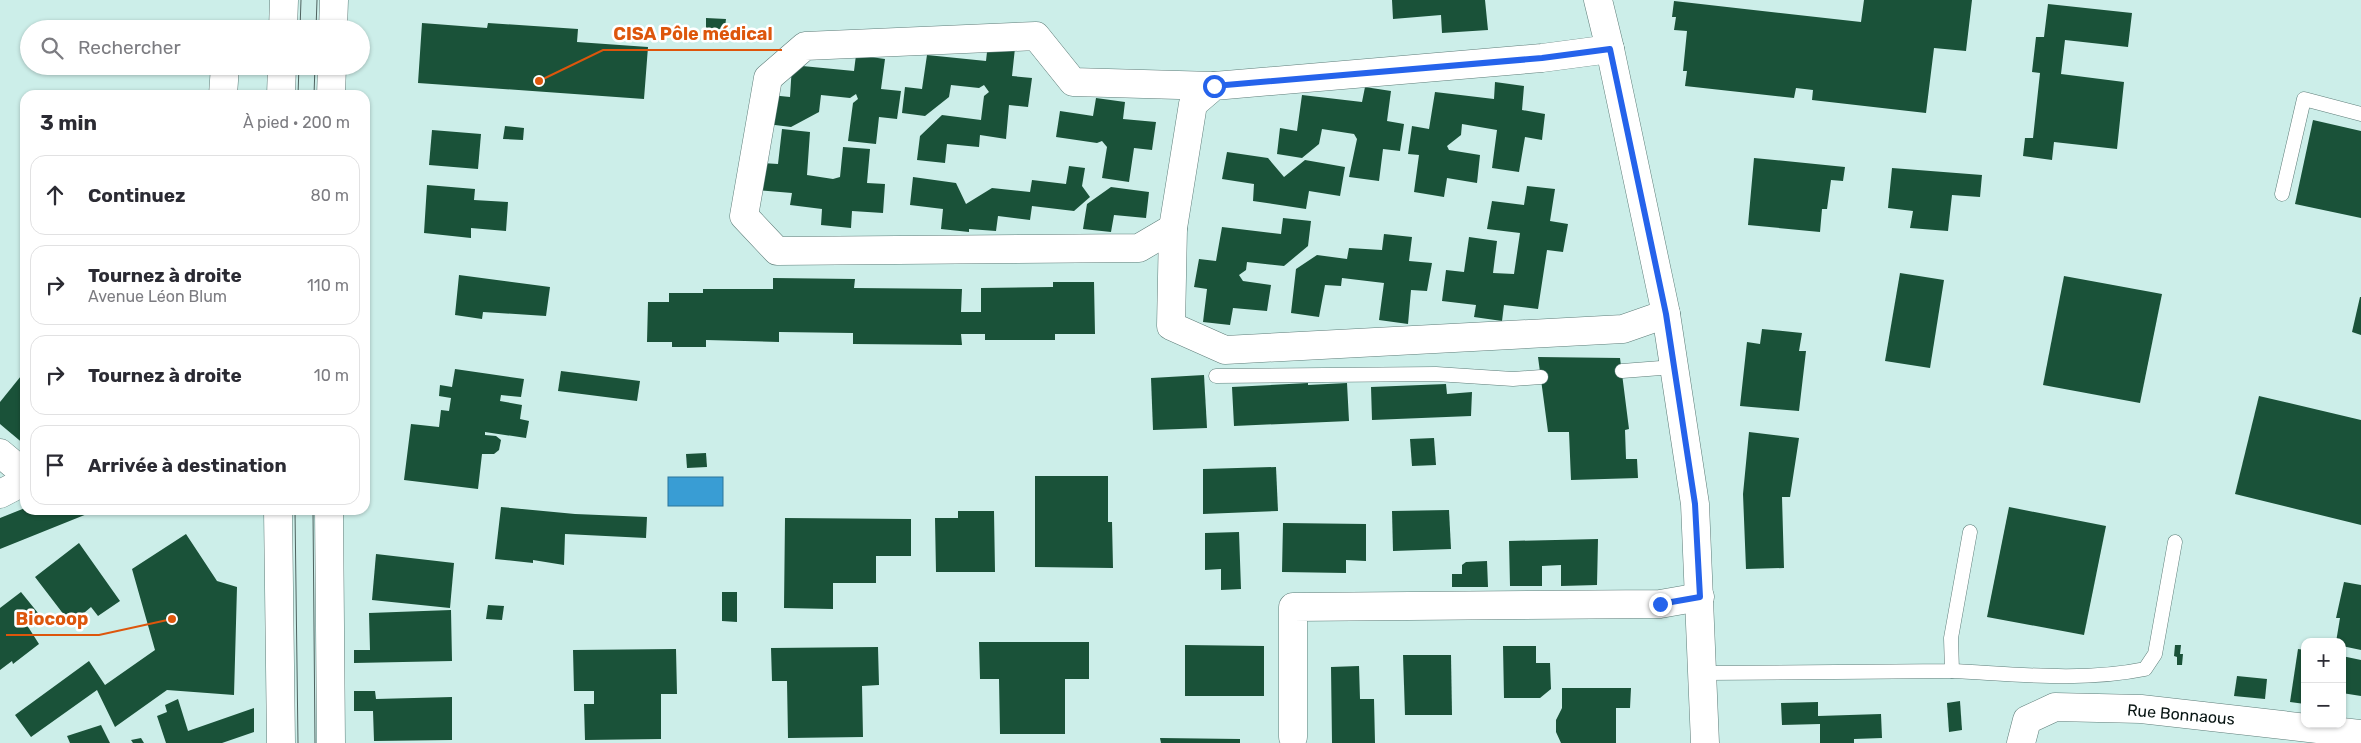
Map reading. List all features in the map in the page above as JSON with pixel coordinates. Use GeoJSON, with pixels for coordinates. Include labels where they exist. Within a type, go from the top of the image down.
{"type":"FeatureCollection","features":[{"type":"Feature","properties":{"kind":"street"},"geometry":{"type":"LineString","coordinates":[[283,20],[284,0]]}},
{"type":"Feature","properties":{"kind":"street"},"geometry":{"type":"LineString","coordinates":[[333,20],[334,0]]}},
{"type":"Feature","properties":{"kind":"street"},"geometry":{"type":"LineString","coordinates":[[1598,0],[1666,314],[1695,504],[1705,743]]}},
{"type":"Feature","properties":{"kind":"street"},"geometry":{"type":"LineString","coordinates":[[1173,228],[1139,248],[776,251],[744,216],[768,78],[805,46],[1036,36],[1073,82],[1214,86],[1542,58],[1610,49]]}},
{"type":"Feature","properties":{"kind":"street"},"geometry":{"type":"LineString","coordinates":[[223,90],[224,75]]}},
{"type":"Feature","properties":{"kind":"street"},"geometry":{"type":"LineString","coordinates":[[281,90],[282,75]]}},
{"type":"Feature","properties":{"kind":"street"},"geometry":{"type":"LineString","coordinates":[[331,90],[332,75]]}},
{"type":"Feature","properties":{"kind":"street"},"geometry":{"type":"LineString","coordinates":[[1214,86],[1193,104],[1173,228],[1171,326],[1225,350],[1623,329],[1666,314]]}},
{"type":"Feature","properties":{"kind":"street"},"geometry":{"type":"LineString","coordinates":[[0,453],[20,470]]}},
{"type":"Feature","properties":{"kind":"street"},"geometry":{"type":"LineString","coordinates":[[0,494],[20,484]]}},
{"type":"Feature","properties":{"kind":"street"},"geometry":{"type":"LineString","coordinates":[[278,515],[281,743]]}},
{"type":"Feature","properties":{"kind":"street"},"geometry":{"type":"LineString","coordinates":[[329,515],[331,743]]}},
{"type":"Feature","properties":{"kind":"street"},"geometry":{"type":"LineString","coordinates":[[1293,737],[1293,607],[1660,604],[1700,597]]}},
{"type":"Feature","properties":{"kind":"street","name":"Rue Bonnaous"},"geometry":{"type":"LineString","coordinates":[[2021,743],[2027,720],[2055,707],[2141,709],[2361,734]]}},
{"type":"Feature","properties":{"kind":"lane"},"geometry":{"type":"LineString","coordinates":[[2282,194],[2304,100],[2361,114]]}},
{"type":"Feature","properties":{"kind":"lane"},"geometry":{"type":"LineString","coordinates":[[1622,371],[1674,367]]}},
{"type":"Feature","properties":{"kind":"lane"},"geometry":{"type":"LineString","coordinates":[[1216,376],[1436,374],[1513,379],[1541,377]]}},
{"type":"Feature","properties":{"kind":"lane"},"geometry":{"type":"LineString","coordinates":[[1952,671],[1951,638],[1970,532]]}},
{"type":"Feature","properties":{"kind":"lane"},"geometry":{"type":"LineString","coordinates":[[1703,672],[1952,671],[2068,676],[2122,674],[2144,669],[2155,654],[2175,542]]}},
{"type":"Feature","properties":{"kind":"water"},"geometry":{"type":"Polygon","coordinates":[[[668,477],[723,477],[723,506],[668,506],[668,477]]]}},
{"type":"Feature","properties":{"kind":"building"},"geometry":{"type":"Polygon","coordinates":[[[1392,0],[1485,0],[1488,30],[1442,33],[1441,15],[1393,19],[1392,0]]]}},
{"type":"Feature","properties":{"kind":"building"},"geometry":{"type":"Polygon","coordinates":[[[1864,0],[1972,0],[1966,51],[1934,48],[1926,113],[1812,100],[1813,90],[1796,88],[1794,98],[1685,86],[1687,71],[1683,71],[1687,31],[1674,30],[1676,17],[1672,17],[1674,1],[1861,22],[1864,0]]]}},
{"type":"Feature","properties":{"kind":"building"},"geometry":{"type":"Polygon","coordinates":[[[2048,4],[2132,13],[2128,47],[2065,40],[2061,74],[2124,82],[2117,149],[2054,142],[2052,160],[2023,156],[2025,138],[2033,138],[2040,73],[2032,72],[2036,37],[2044,37],[2048,4]]]}},
{"type":"Feature","properties":{"kind":"building"},"geometry":{"type":"Polygon","coordinates":[[[706,18],[726,19],[724,35],[712,34],[706,30],[706,18]]]}},
{"type":"Feature","properties":{"kind":"building"},"geometry":{"type":"Polygon","coordinates":[[[422,23],[487,28],[488,23],[578,29],[577,42],[648,47],[644,99],[418,83],[422,23]]]}},
{"type":"Feature","properties":{"kind":"building"},"geometry":{"type":"Polygon","coordinates":[[[988,43],[1015,48],[1012,76],[1032,78],[1028,107],[1009,105],[1006,139],[980,135],[979,147],[947,144],[945,163],[917,160],[920,136],[942,115],[981,120],[984,96],[989,92],[984,85],[979,88],[951,85],[949,97],[925,116],[902,113],[905,87],[922,89],[927,55],[986,61],[988,43]]]}},
{"type":"Feature","properties":{"kind":"building"},"geometry":{"type":"Polygon","coordinates":[[[856,55],[885,59],[881,89],[901,91],[897,119],[879,117],[876,144],[848,141],[853,103],[858,99],[856,94],[850,98],[821,95],[819,112],[791,127],[767,124],[770,95],[790,97],[792,65],[854,71],[856,55]]]}},
{"type":"Feature","properties":{"kind":"building"},"geometry":{"type":"Polygon","coordinates":[[[1495,82],[1524,86],[1522,110],[1545,114],[1542,140],[1525,137],[1519,172],[1492,168],[1497,130],[1462,124],[1461,135],[1447,146],[1449,150],[1480,155],[1477,183],[1447,178],[1444,197],[1414,192],[1419,155],[1408,154],[1412,126],[1429,129],[1435,92],[1494,99],[1495,82]]]}},
{"type":"Feature","properties":{"kind":"building"},"geometry":{"type":"Polygon","coordinates":[[[1365,87],[1391,91],[1387,121],[1404,124],[1400,151],[1383,149],[1379,181],[1349,177],[1357,139],[1354,134],[1322,129],[1319,144],[1302,158],[1277,154],[1280,128],[1297,131],[1302,95],[1362,102],[1365,87]]]}},
{"type":"Feature","properties":{"kind":"building"},"geometry":{"type":"Polygon","coordinates":[[[1096,98],[1125,102],[1123,119],[1156,122],[1152,150],[1134,148],[1129,182],[1102,178],[1107,147],[1102,141],[1097,143],[1056,137],[1060,111],[1093,116],[1096,98]]]}},
{"type":"Feature","properties":{"kind":"building"},"geometry":{"type":"Polygon","coordinates":[[[2313,120],[2361,131],[2361,218],[2295,204],[2313,120]]]}},
{"type":"Feature","properties":{"kind":"building"},"geometry":{"type":"Polygon","coordinates":[[[505,126],[524,128],[523,140],[503,139],[505,126]]]}},
{"type":"Feature","properties":{"kind":"building"},"geometry":{"type":"Polygon","coordinates":[[[782,129],[810,132],[807,175],[833,179],[840,177],[843,147],[870,149],[867,183],[885,184],[883,213],[852,211],[851,228],[821,225],[822,209],[790,205],[792,193],[757,190],[761,163],[778,164],[782,129]]]}},
{"type":"Feature","properties":{"kind":"building"},"geometry":{"type":"Polygon","coordinates":[[[432,130],[481,134],[478,169],[429,165],[432,130]]]}},
{"type":"Feature","properties":{"kind":"building"},"geometry":{"type":"Polygon","coordinates":[[[1227,152],[1268,158],[1284,177],[1305,160],[1345,167],[1340,196],[1309,191],[1306,209],[1253,201],[1254,184],[1222,179],[1227,152]]]}},
{"type":"Feature","properties":{"kind":"building"},"geometry":{"type":"Polygon","coordinates":[[[1754,158],[1845,167],[1843,181],[1831,180],[1827,209],[1822,209],[1820,232],[1748,225],[1754,158]]]}},
{"type":"Feature","properties":{"kind":"building"},"geometry":{"type":"Polygon","coordinates":[[[1069,166],[1085,168],[1082,186],[1090,197],[1074,211],[1032,206],[1030,220],[998,216],[996,231],[969,229],[969,232],[941,229],[943,209],[910,205],[913,177],[956,183],[966,204],[992,188],[1030,192],[1032,180],[1066,184],[1069,166]]]}},
{"type":"Feature","properties":{"kind":"building"},"geometry":{"type":"Polygon","coordinates":[[[1892,168],[1982,175],[1980,197],[1952,195],[1948,231],[1910,228],[1913,211],[1888,208],[1892,168]]]}},
{"type":"Feature","properties":{"kind":"building"},"geometry":{"type":"Polygon","coordinates":[[[427,185],[475,189],[474,200],[508,202],[506,231],[471,228],[471,238],[424,233],[427,185]]]}},
{"type":"Feature","properties":{"kind":"building"},"geometry":{"type":"Polygon","coordinates":[[[1527,186],[1555,189],[1550,221],[1568,224],[1563,252],[1547,250],[1538,309],[1504,305],[1502,321],[1474,317],[1476,305],[1442,301],[1446,270],[1464,272],[1469,237],[1497,241],[1493,273],[1514,274],[1520,233],[1487,229],[1492,201],[1524,205],[1527,186]]]}},
{"type":"Feature","properties":{"kind":"building"},"geometry":{"type":"Polygon","coordinates":[[[1111,187],[1149,192],[1146,218],[1114,215],[1111,232],[1083,229],[1087,204],[1111,187]]]}},
{"type":"Feature","properties":{"kind":"building"},"geometry":{"type":"Polygon","coordinates":[[[1283,218],[1311,221],[1308,246],[1284,266],[1247,262],[1246,270],[1239,275],[1243,281],[1271,285],[1267,311],[1233,308],[1230,325],[1203,322],[1207,289],[1194,287],[1199,259],[1216,261],[1222,227],[1281,234],[1283,218]]]}},
{"type":"Feature","properties":{"kind":"building"},"geometry":{"type":"Polygon","coordinates":[[[1384,234],[1412,237],[1409,261],[1432,263],[1427,291],[1411,290],[1408,324],[1379,320],[1384,283],[1342,278],[1341,286],[1325,285],[1319,317],[1291,313],[1296,269],[1317,255],[1347,259],[1349,248],[1382,250],[1384,234]]]}},
{"type":"Feature","properties":{"kind":"building"},"geometry":{"type":"Polygon","coordinates":[[[1900,273],[1944,280],[1930,368],[1885,361],[1900,273]]]}},
{"type":"Feature","properties":{"kind":"building"},"geometry":{"type":"Polygon","coordinates":[[[459,275],[550,287],[546,316],[483,312],[482,319],[455,315],[459,275]]]}},
{"type":"Feature","properties":{"kind":"building"},"geometry":{"type":"Polygon","coordinates":[[[2064,276],[2162,294],[2140,403],[2043,385],[2064,276]]]}},
{"type":"Feature","properties":{"kind":"building"},"geometry":{"type":"Polygon","coordinates":[[[773,278],[855,279],[854,288],[962,289],[961,312],[981,312],[981,288],[1053,287],[1053,282],[1094,282],[1095,334],[1055,334],[1055,340],[985,340],[985,334],[961,334],[962,345],[853,344],[853,333],[779,332],[779,342],[706,340],[706,347],[672,347],[672,342],[647,342],[648,302],[669,302],[669,293],[703,293],[703,289],[773,289],[773,278]]]}},
{"type":"Feature","properties":{"kind":"building"},"geometry":{"type":"Polygon","coordinates":[[[2361,297],[2361,335],[2352,332],[2361,297]]]}},
{"type":"Feature","properties":{"kind":"building"},"geometry":{"type":"Polygon","coordinates":[[[1762,329],[1802,333],[1799,351],[1806,351],[1799,411],[1740,406],[1747,342],[1760,344],[1762,329]]]}},
{"type":"Feature","properties":{"kind":"building"},"geometry":{"type":"Polygon","coordinates":[[[1538,357],[1620,358],[1629,429],[1625,430],[1626,459],[1637,459],[1638,478],[1571,480],[1569,432],[1548,432],[1538,357]]]}},
{"type":"Feature","properties":{"kind":"building"},"geometry":{"type":"Polygon","coordinates":[[[455,369],[524,379],[521,397],[501,395],[500,401],[522,405],[520,419],[529,421],[526,438],[485,432],[485,435],[496,436],[501,440],[499,450],[494,454],[482,454],[478,489],[404,480],[411,424],[439,427],[441,410],[449,411],[451,398],[439,396],[440,385],[452,387],[455,369]]]}},
{"type":"Feature","properties":{"kind":"building"},"geometry":{"type":"Polygon","coordinates":[[[561,371],[640,381],[637,401],[558,391],[561,371]]]}},
{"type":"Feature","properties":{"kind":"building"},"geometry":{"type":"Polygon","coordinates":[[[1204,375],[1207,428],[1153,430],[1151,378],[1204,375]]]}},
{"type":"Feature","properties":{"kind":"building"},"geometry":{"type":"Polygon","coordinates":[[[20,377],[20,441],[0,424],[0,402],[20,377]]]}},
{"type":"Feature","properties":{"kind":"building"},"geometry":{"type":"Polygon","coordinates":[[[1308,383],[1308,385],[1347,383],[1349,421],[1234,426],[1232,387],[1308,383]]]}},
{"type":"Feature","properties":{"kind":"building"},"geometry":{"type":"Polygon","coordinates":[[[1446,384],[1447,394],[1472,392],[1471,416],[1372,420],[1371,387],[1446,384]]]}},
{"type":"Feature","properties":{"kind":"building"},"geometry":{"type":"Polygon","coordinates":[[[2259,396],[2361,420],[2361,525],[2235,494],[2259,396]]]}},
{"type":"Feature","properties":{"kind":"building"},"geometry":{"type":"Polygon","coordinates":[[[1749,432],[1799,438],[1790,497],[1782,497],[1784,568],[1746,569],[1743,494],[1749,432]]]}},
{"type":"Feature","properties":{"kind":"building"},"geometry":{"type":"Polygon","coordinates":[[[1434,438],[1436,465],[1412,466],[1410,439],[1434,438]]]}},
{"type":"Feature","properties":{"kind":"building"},"geometry":{"type":"Polygon","coordinates":[[[706,453],[707,467],[687,468],[686,454],[706,453]]]}},
{"type":"Feature","properties":{"kind":"building"},"geometry":{"type":"Polygon","coordinates":[[[1276,467],[1278,511],[1203,514],[1203,469],[1276,467]]]}},
{"type":"Feature","properties":{"kind":"building"},"geometry":{"type":"Polygon","coordinates":[[[1035,476],[1108,476],[1108,522],[1112,522],[1113,568],[1035,567],[1035,476]]]}},
{"type":"Feature","properties":{"kind":"building"},"geometry":{"type":"Polygon","coordinates":[[[501,507],[575,514],[647,517],[646,538],[565,534],[564,565],[533,560],[533,563],[495,559],[501,507]]]}},
{"type":"Feature","properties":{"kind":"building"},"geometry":{"type":"Polygon","coordinates":[[[2009,507],[2106,526],[2084,635],[1987,617],[2009,507]]]}},
{"type":"Feature","properties":{"kind":"building"},"geometry":{"type":"Polygon","coordinates":[[[20,510],[20,515],[85,515],[0,549],[0,518],[20,510]]]}},
{"type":"Feature","properties":{"kind":"building"},"geometry":{"type":"Polygon","coordinates":[[[1449,510],[1451,549],[1393,551],[1392,511],[1449,510]]]}},
{"type":"Feature","properties":{"kind":"building"},"geometry":{"type":"Polygon","coordinates":[[[958,511],[994,511],[995,572],[936,572],[935,518],[958,518],[958,511]]]}},
{"type":"Feature","properties":{"kind":"building"},"geometry":{"type":"Polygon","coordinates":[[[785,518],[911,519],[911,556],[876,556],[876,583],[833,583],[833,609],[784,608],[785,518]]]}},
{"type":"Feature","properties":{"kind":"building"},"geometry":{"type":"Polygon","coordinates":[[[1283,523],[1366,524],[1366,561],[1346,560],[1346,573],[1282,572],[1283,523]]]}},
{"type":"Feature","properties":{"kind":"building"},"geometry":{"type":"Polygon","coordinates":[[[1239,532],[1241,589],[1221,590],[1221,569],[1205,570],[1205,533],[1239,532]]]}},
{"type":"Feature","properties":{"kind":"building"},"geometry":{"type":"Polygon","coordinates":[[[186,534],[217,581],[237,587],[234,695],[167,690],[115,727],[97,690],[31,737],[15,715],[89,661],[105,685],[155,650],[132,569],[186,534]]]}},
{"type":"Feature","properties":{"kind":"building"},"geometry":{"type":"Polygon","coordinates":[[[1598,539],[1597,585],[1561,586],[1561,565],[1542,566],[1542,586],[1510,586],[1509,541],[1598,539]]]}},
{"type":"Feature","properties":{"kind":"building"},"geometry":{"type":"Polygon","coordinates":[[[79,543],[120,601],[98,616],[91,607],[71,624],[35,577],[79,543]]]}},
{"type":"Feature","properties":{"kind":"building"},"geometry":{"type":"Polygon","coordinates":[[[376,554],[454,563],[450,608],[372,600],[376,554]]]}},
{"type":"Feature","properties":{"kind":"building"},"geometry":{"type":"Polygon","coordinates":[[[1487,561],[1488,587],[1452,587],[1452,574],[1462,574],[1462,565],[1466,562],[1487,561]]]}},
{"type":"Feature","properties":{"kind":"building"},"geometry":{"type":"Polygon","coordinates":[[[2344,582],[2361,585],[2361,650],[2346,647],[2346,638],[2337,638],[2340,618],[2336,618],[2344,582]]]}},
{"type":"Feature","properties":{"kind":"building"},"geometry":{"type":"Polygon","coordinates":[[[21,592],[38,613],[25,622],[39,644],[13,664],[12,661],[0,670],[0,608],[21,592]]]}},
{"type":"Feature","properties":{"kind":"building"},"geometry":{"type":"Polygon","coordinates":[[[722,592],[737,592],[737,622],[722,621],[722,592]]]}},
{"type":"Feature","properties":{"kind":"building"},"geometry":{"type":"Polygon","coordinates":[[[488,605],[504,606],[502,620],[486,619],[488,605]]]}},
{"type":"Feature","properties":{"kind":"building"},"geometry":{"type":"Polygon","coordinates":[[[451,610],[452,661],[354,663],[354,650],[370,650],[369,613],[451,610]]]}},
{"type":"Feature","properties":{"kind":"building"},"geometry":{"type":"Polygon","coordinates":[[[979,642],[1089,642],[1089,679],[1065,679],[1065,734],[1000,734],[999,679],[980,679],[979,642]]]}},
{"type":"Feature","properties":{"kind":"building"},"geometry":{"type":"Polygon","coordinates":[[[1185,645],[1264,646],[1264,696],[1185,696],[1185,645]]]}},
{"type":"Feature","properties":{"kind":"building"},"geometry":{"type":"Polygon","coordinates":[[[2175,645],[2181,645],[2180,654],[2183,654],[2182,665],[2177,665],[2177,657],[2174,656],[2175,645]]]}},
{"type":"Feature","properties":{"kind":"building"},"geometry":{"type":"Polygon","coordinates":[[[1503,646],[1536,646],[1536,663],[1550,663],[1551,689],[1540,698],[1504,698],[1503,646]]]}},
{"type":"Feature","properties":{"kind":"building"},"geometry":{"type":"Polygon","coordinates":[[[878,647],[879,685],[862,686],[863,737],[788,738],[787,681],[772,681],[771,648],[878,647]]]}},
{"type":"Feature","properties":{"kind":"building"},"geometry":{"type":"Polygon","coordinates":[[[676,649],[677,694],[661,694],[661,739],[585,740],[584,704],[594,704],[594,691],[574,691],[573,650],[676,649]]]}},
{"type":"Feature","properties":{"kind":"building"},"geometry":{"type":"Polygon","coordinates":[[[2298,649],[2301,649],[2301,703],[2290,702],[2298,649]]]}},
{"type":"Feature","properties":{"kind":"building"},"geometry":{"type":"Polygon","coordinates":[[[1403,655],[1451,655],[1452,715],[1405,715],[1403,655]]]}},
{"type":"Feature","properties":{"kind":"building"},"geometry":{"type":"Polygon","coordinates":[[[2346,657],[2361,660],[2361,696],[2346,694],[2346,657]]]}},
{"type":"Feature","properties":{"kind":"building"},"geometry":{"type":"Polygon","coordinates":[[[1359,666],[1360,699],[1374,699],[1375,743],[1332,743],[1331,667],[1359,666]]]}},
{"type":"Feature","properties":{"kind":"building"},"geometry":{"type":"Polygon","coordinates":[[[2237,676],[2267,679],[2265,699],[2234,696],[2237,676]]]}},
{"type":"Feature","properties":{"kind":"building"},"geometry":{"type":"Polygon","coordinates":[[[1562,688],[1631,688],[1630,708],[1616,708],[1616,743],[1561,743],[1556,732],[1556,720],[1562,708],[1562,688]]]}},
{"type":"Feature","properties":{"kind":"building"},"geometry":{"type":"Polygon","coordinates":[[[354,691],[375,691],[376,699],[452,697],[452,740],[374,741],[373,711],[354,711],[354,691]]]}},
{"type":"Feature","properties":{"kind":"building"},"geometry":{"type":"Polygon","coordinates":[[[178,699],[188,731],[254,708],[254,732],[222,743],[166,743],[157,716],[167,712],[165,705],[178,699]]]}},
{"type":"Feature","properties":{"kind":"building"},"geometry":{"type":"Polygon","coordinates":[[[1960,701],[1962,730],[1949,732],[1947,703],[1960,701]]]}},
{"type":"Feature","properties":{"kind":"building"},"geometry":{"type":"Polygon","coordinates":[[[1818,702],[1818,716],[1881,714],[1882,738],[1854,739],[1854,743],[1820,743],[1820,724],[1782,725],[1781,703],[1818,702]]]}},
{"type":"Feature","properties":{"kind":"building"},"geometry":{"type":"Polygon","coordinates":[[[101,725],[110,743],[70,743],[67,736],[101,725]]]}},
{"type":"Feature","properties":{"kind":"building"},"geometry":{"type":"Polygon","coordinates":[[[141,738],[144,743],[133,743],[131,740],[141,738]]]}},
{"type":"Feature","properties":{"kind":"building"},"geometry":{"type":"Polygon","coordinates":[[[1160,738],[1240,739],[1240,743],[1161,743],[1160,738]]]}},
{"type":"Feature","properties":{"kind":"tram line"},"geometry":{"type":"LineString","coordinates":[[300,20],[301,0]]}},
{"type":"Feature","properties":{"kind":"tram line"},"geometry":{"type":"LineString","coordinates":[[316,20],[317,0]]}},
{"type":"Feature","properties":{"kind":"tram line"},"geometry":{"type":"LineString","coordinates":[[298,90],[299,75]]}},
{"type":"Feature","properties":{"kind":"tram line"},"geometry":{"type":"LineString","coordinates":[[314,90],[315,75]]}},
{"type":"Feature","properties":{"kind":"tram line"},"geometry":{"type":"LineString","coordinates":[[295,515],[298,743]]}},
{"type":"Feature","properties":{"kind":"tram line"},"geometry":{"type":"LineString","coordinates":[[313,515],[315,743]]}},
{"type":"Feature","properties":{"kind":"place","name":"CISA Pôle médical"},"geometry":{"type":"Point","coordinates":[539,81]}},
{"type":"Feature","properties":{"kind":"place","name":"Biocoop"},"geometry":{"type":"Point","coordinates":[172,619]}},
{"type":"Feature","properties":{"kind":"route"},"geometry":{"type":"LineString","coordinates":[[1214,86],[1542,58],[1610,49],[1651,251],[1666,314],[1695,504],[1700,597],[1660,604]]}}]}
